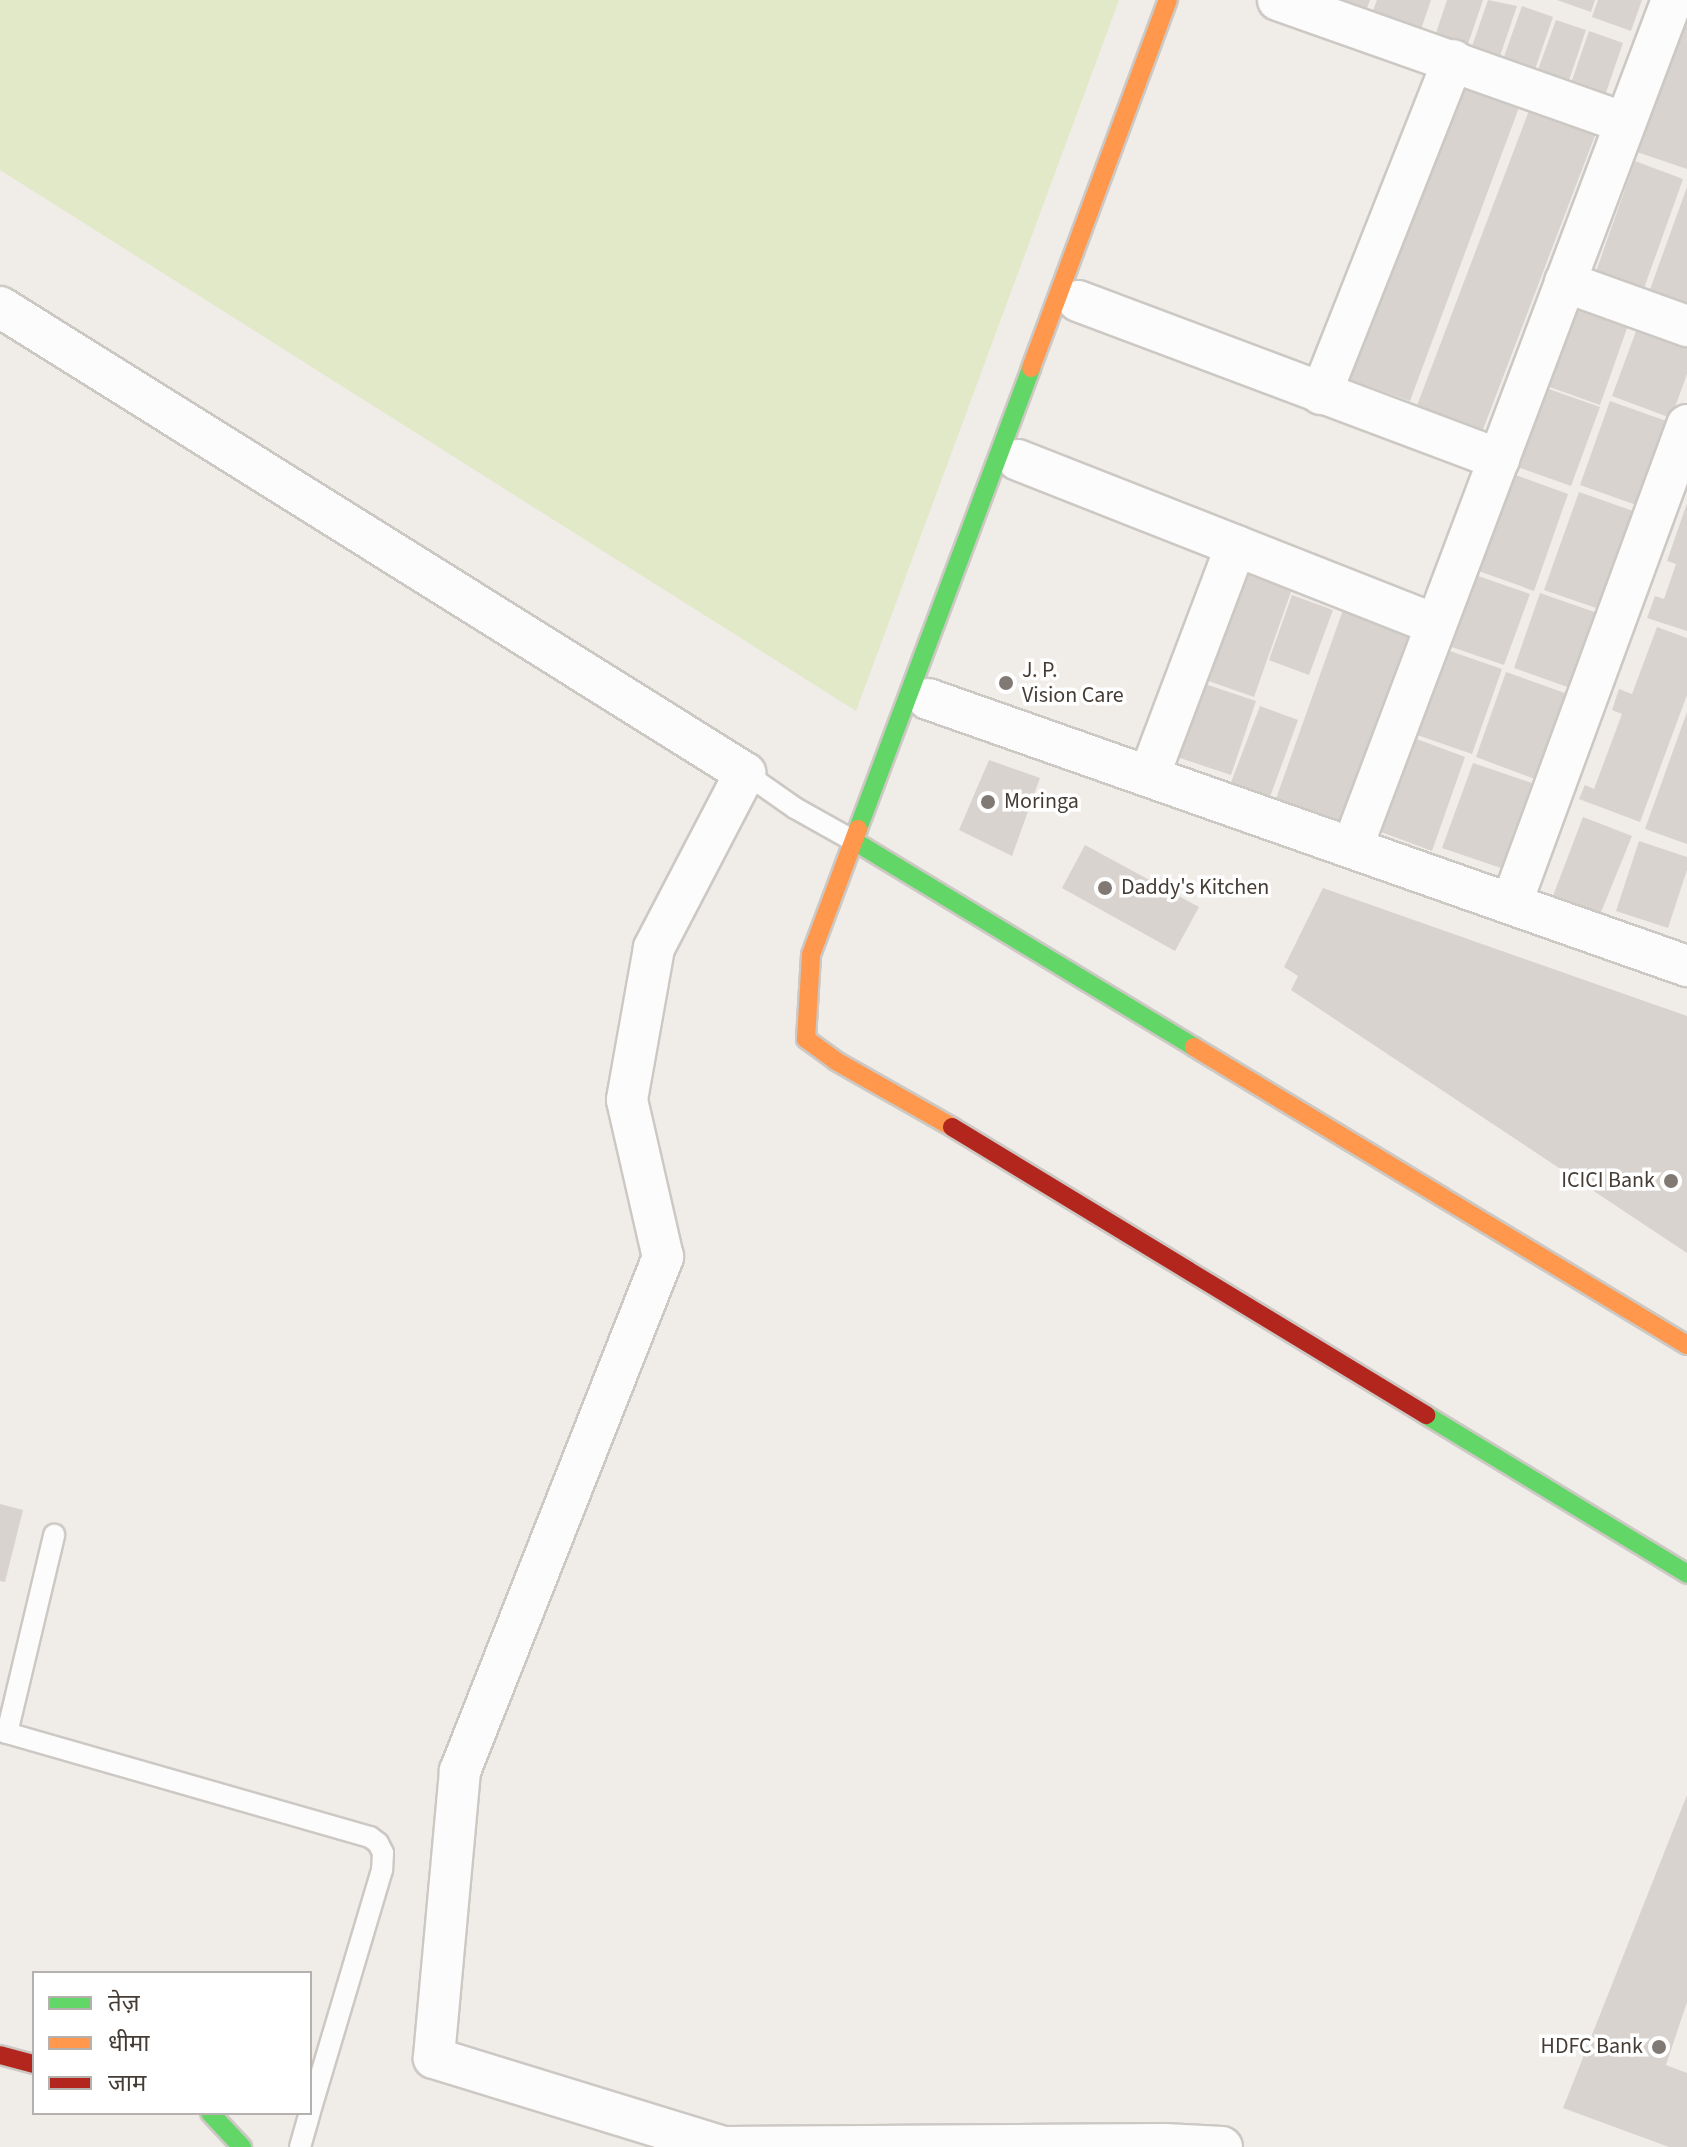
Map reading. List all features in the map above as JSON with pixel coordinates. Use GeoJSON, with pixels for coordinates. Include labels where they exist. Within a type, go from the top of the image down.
{"type":"FeatureCollection","features":[{"type":"Feature","properties":{"kind":"street"},"geometry":{"type":"LineString","coordinates":[[1168,0],[867,848],[811,955],[806,1039],[836,1061],[877,1081],[1687,1574]]}},
{"type":"Feature","properties":{"kind":"street"},"geometry":{"type":"LineString","coordinates":[[1278,0],[1625,123]]}},
{"type":"Feature","properties":{"kind":"street"},"geometry":{"type":"LineString","coordinates":[[1352,848],[1672,0]]}},
{"type":"Feature","properties":{"kind":"street"},"geometry":{"type":"LineString","coordinates":[[1321,394],[1453,60]]}},
{"type":"Feature","properties":{"kind":"street"},"geometry":{"type":"LineString","coordinates":[[1565,282],[1687,326]]}},
{"type":"Feature","properties":{"kind":"street"},"geometry":{"type":"LineString","coordinates":[[1078,301],[1499,459]]}},
{"type":"Feature","properties":{"kind":"street"},"geometry":{"type":"LineString","coordinates":[[0,307],[745,773],[654,948],[627,1100],[663,1257],[460,1771],[434,2058],[723,2147],[1164,2144],[1222,2147]]}},
{"type":"Feature","properties":{"kind":"street"},"geometry":{"type":"LineString","coordinates":[[1512,902],[1683,450]]}},
{"type":"Feature","properties":{"kind":"street"},"geometry":{"type":"LineString","coordinates":[[1018,460],[1436,625]]}},
{"type":"Feature","properties":{"kind":"street"},"geometry":{"type":"LineString","coordinates":[[1149,776],[1236,546]]}},
{"type":"Feature","properties":{"kind":"street"},"geometry":{"type":"LineString","coordinates":[[928,699],[1687,966]]}},
{"type":"Feature","properties":{"kind":"street"},"geometry":{"type":"LineString","coordinates":[[867,848],[1687,1345]]}},
{"type":"Feature","properties":{"kind":"street"},"geometry":{"type":"LineString","coordinates":[[809,1016],[830,963]]}},
{"type":"Feature","properties":{"kind":"street"},"geometry":{"type":"LineString","coordinates":[[0,2055],[32,2063]]}},
{"type":"Feature","properties":{"kind":"street"},"geometry":{"type":"LineString","coordinates":[[212,2115],[242,2147]]}},
{"type":"Feature","properties":{"kind":"lane"},"geometry":{"type":"LineString","coordinates":[[745,773],[795,808],[867,848]]}},
{"type":"Feature","properties":{"kind":"lane"},"geometry":{"type":"LineString","coordinates":[[54,1535],[4,1732],[370,1837],[378,1843],[383,1853],[382,1870],[312,2106]]}},
{"type":"Feature","properties":{"kind":"lane"},"geometry":{"type":"LineString","coordinates":[[300,2147],[309,2115]]}},
{"type":"Feature","properties":{"kind":"green space"},"geometry":{"type":"Polygon","coordinates":[[[0,0],[1119,0],[856,711],[0,170],[0,0]]]}},
{"type":"Feature","properties":{"kind":"building"},"geometry":{"type":"Polygon","coordinates":[[[1317,0],[1370,0],[1364,17],[1317,0]]]}},
{"type":"Feature","properties":{"kind":"building"},"geometry":{"type":"Polygon","coordinates":[[[1377,0],[1431,0],[1418,38],[1369,21],[1377,0]]]}},
{"type":"Feature","properties":{"kind":"building"},"geometry":{"type":"Polygon","coordinates":[[[1447,0],[1483,0],[1466,50],[1434,39],[1447,0]]]}},
{"type":"Feature","properties":{"kind":"building"},"geometry":{"type":"Polygon","coordinates":[[[1488,0],[1517,6],[1498,62],[1470,52],[1488,0]]]}},
{"type":"Feature","properties":{"kind":"building"},"geometry":{"type":"Polygon","coordinates":[[[1557,0],[1595,0],[1591,12],[1557,0]]]}},
{"type":"Feature","properties":{"kind":"building"},"geometry":{"type":"Polygon","coordinates":[[[1598,0],[1642,0],[1631,31],[1592,17],[1598,0]]]}},
{"type":"Feature","properties":{"kind":"building"},"geometry":{"type":"Polygon","coordinates":[[[1522,6],[1553,17],[1533,75],[1501,65],[1522,6]]]}},
{"type":"Feature","properties":{"kind":"building"},"geometry":{"type":"Polygon","coordinates":[[[1687,12],[1687,169],[1637,152],[1687,12]]]}},
{"type":"Feature","properties":{"kind":"building"},"geometry":{"type":"Polygon","coordinates":[[[1556,20],[1586,30],[1566,89],[1535,78],[1556,20]]]}},
{"type":"Feature","properties":{"kind":"building"},"geometry":{"type":"Polygon","coordinates":[[[1589,31],[1623,43],[1602,104],[1568,92],[1589,31]]]}},
{"type":"Feature","properties":{"kind":"building"},"geometry":{"type":"Polygon","coordinates":[[[1459,71],[1524,94],[1410,401],[1345,378],[1459,71]]]}},
{"type":"Feature","properties":{"kind":"building"},"geometry":{"type":"Polygon","coordinates":[[[1533,100],[1599,125],[1479,440],[1413,416],[1533,100]]]}},
{"type":"Feature","properties":{"kind":"building"},"geometry":{"type":"Polygon","coordinates":[[[1635,161],[1683,179],[1642,294],[1594,277],[1635,161]]]}},
{"type":"Feature","properties":{"kind":"building"},"geometry":{"type":"Polygon","coordinates":[[[1687,187],[1687,309],[1648,295],[1687,187]]]}},
{"type":"Feature","properties":{"kind":"building"},"geometry":{"type":"Polygon","coordinates":[[[1576,294],[1632,314],[1600,405],[1544,385],[1576,294]]]}},
{"type":"Feature","properties":{"kind":"building"},"geometry":{"type":"Polygon","coordinates":[[[1642,315],[1687,332],[1687,374],[1671,418],[1612,396],[1642,315]]]}},
{"type":"Feature","properties":{"kind":"building"},"geometry":{"type":"Polygon","coordinates":[[[1543,387],[1600,407],[1571,486],[1515,466],[1543,387]]]}},
{"type":"Feature","properties":{"kind":"building"},"geometry":{"type":"Polygon","coordinates":[[[1610,401],[1669,422],[1639,506],[1580,485],[1610,401]]]}},
{"type":"Feature","properties":{"kind":"building"},"geometry":{"type":"Polygon","coordinates":[[[1510,473],[1568,494],[1534,591],[1476,570],[1510,473]]]}},
{"type":"Feature","properties":{"kind":"building"},"geometry":{"type":"Polygon","coordinates":[[[1579,492],[1636,512],[1602,610],[1544,590],[1579,492]]]}},
{"type":"Feature","properties":{"kind":"building"},"geometry":{"type":"Polygon","coordinates":[[[1687,503],[1687,631],[1647,618],[1655,596],[1664,599],[1676,564],[1667,561],[1687,503]]]}},
{"type":"Feature","properties":{"kind":"building"},"geometry":{"type":"Polygon","coordinates":[[[1243,568],[1293,586],[1254,697],[1203,679],[1243,568]]]}},
{"type":"Feature","properties":{"kind":"building"},"geometry":{"type":"Polygon","coordinates":[[[1472,574],[1530,594],[1504,665],[1446,645],[1472,574]]]}},
{"type":"Feature","properties":{"kind":"building"},"geometry":{"type":"Polygon","coordinates":[[[1540,593],[1603,615],[1576,690],[1514,668],[1540,593]]]}},
{"type":"Feature","properties":{"kind":"building"},"geometry":{"type":"Polygon","coordinates":[[[1292,595],[1333,610],[1309,675],[1269,660],[1292,595]]]}},
{"type":"Feature","properties":{"kind":"building"},"geometry":{"type":"Polygon","coordinates":[[[1343,610],[1410,634],[1339,834],[1272,810],[1343,610]]]}},
{"type":"Feature","properties":{"kind":"building"},"geometry":{"type":"Polygon","coordinates":[[[1657,627],[1687,638],[1687,695],[1640,822],[1579,799],[1585,785],[1594,789],[1622,714],[1612,710],[1619,689],[1632,694],[1657,627]]]}},
{"type":"Feature","properties":{"kind":"building"},"geometry":{"type":"Polygon","coordinates":[[[1447,650],[1502,669],[1472,754],[1417,735],[1447,650]]]}},
{"type":"Feature","properties":{"kind":"building"},"geometry":{"type":"Polygon","coordinates":[[[1506,672],[1565,693],[1535,779],[1476,757],[1506,672]]]}},
{"type":"Feature","properties":{"kind":"building"},"geometry":{"type":"Polygon","coordinates":[[[1202,683],[1256,701],[1231,775],[1177,757],[1202,683]]]}},
{"type":"Feature","properties":{"kind":"building"},"geometry":{"type":"Polygon","coordinates":[[[1260,706],[1298,720],[1266,808],[1227,793],[1260,706]]]}},
{"type":"Feature","properties":{"kind":"building"},"geometry":{"type":"Polygon","coordinates":[[[1687,712],[1687,844],[1645,829],[1687,712]]]}},
{"type":"Feature","properties":{"kind":"building"},"geometry":{"type":"Polygon","coordinates":[[[1414,738],[1465,757],[1432,851],[1381,832],[1414,738]]]}},
{"type":"Feature","properties":{"kind":"building"},"geometry":{"type":"Polygon","coordinates":[[[989,760],[1040,778],[1012,856],[959,830],[989,760]]]}},
{"type":"Feature","properties":{"kind":"building"},"geometry":{"type":"Polygon","coordinates":[[[1473,763],[1532,783],[1501,868],[1442,848],[1473,763]]]}},
{"type":"Feature","properties":{"kind":"building"},"geometry":{"type":"Polygon","coordinates":[[[1583,817],[1632,836],[1595,927],[1548,909],[1583,817]]]}},
{"type":"Feature","properties":{"kind":"building"},"geometry":{"type":"Polygon","coordinates":[[[1639,841],[1687,857],[1687,870],[1668,928],[1616,911],[1639,841]]]}},
{"type":"Feature","properties":{"kind":"building"},"geometry":{"type":"Polygon","coordinates":[[[1085,845],[1199,907],[1175,951],[1062,888],[1085,845]]]}},
{"type":"Feature","properties":{"kind":"building"},"geometry":{"type":"Polygon","coordinates":[[[1323,888],[1687,1016],[1687,1253],[1291,990],[1298,976],[1284,967],[1323,888]]]}},
{"type":"Feature","properties":{"kind":"building"},"geometry":{"type":"Polygon","coordinates":[[[0,1504],[23,1510],[5,1582],[0,1581],[0,1504]]]}},
{"type":"Feature","properties":{"kind":"building"},"geometry":{"type":"Polygon","coordinates":[[[1687,1795],[1687,2002],[1666,2065],[1687,2073],[1687,2147],[1669,2147],[1563,2108],[1687,1795]]]}},
{"type":"Feature","properties":{"kind":"traffic: fast"},"geometry":{"type":"LineString","coordinates":[[858,829],[1031,368]]}},
{"type":"Feature","properties":{"kind":"traffic: fast"},"geometry":{"type":"LineString","coordinates":[[854,841],[1194,1047]]}},
{"type":"Feature","properties":{"kind":"traffic: fast"},"geometry":{"type":"LineString","coordinates":[[1426,1415],[1687,1574]]}},
{"type":"Feature","properties":{"kind":"traffic: fast"},"geometry":{"type":"LineString","coordinates":[[212,2115],[242,2147]]}},
{"type":"Feature","properties":{"kind":"traffic: slow"},"geometry":{"type":"LineString","coordinates":[[1031,368],[1168,0]]}},
{"type":"Feature","properties":{"kind":"traffic: slow"},"geometry":{"type":"LineString","coordinates":[[858,829],[811,955],[806,1039],[836,1061],[952,1127]]}},
{"type":"Feature","properties":{"kind":"traffic: slow"},"geometry":{"type":"LineString","coordinates":[[1194,1047],[1687,1345]]}},
{"type":"Feature","properties":{"kind":"traffic: jam"},"geometry":{"type":"LineString","coordinates":[[952,1127],[1426,1415]]}},
{"type":"Feature","properties":{"kind":"traffic: jam"},"geometry":{"type":"LineString","coordinates":[[0,2055],[32,2063]]}},
{"type":"Feature","properties":{"kind":"place","name":"J. P. Vision Care"},"geometry":{"type":"Point","coordinates":[1006,683]}},
{"type":"Feature","properties":{"kind":"place","name":"Moringa"},"geometry":{"type":"Point","coordinates":[988,802]}},
{"type":"Feature","properties":{"kind":"place","name":"Daddy's Kitchen"},"geometry":{"type":"Point","coordinates":[1105,888]}},
{"type":"Feature","properties":{"kind":"place","name":"ICICI Bank"},"geometry":{"type":"Point","coordinates":[1671,1181]}},
{"type":"Feature","properties":{"kind":"place","name":"HDFC Bank"},"geometry":{"type":"Point","coordinates":[1659,2047]}}]}
